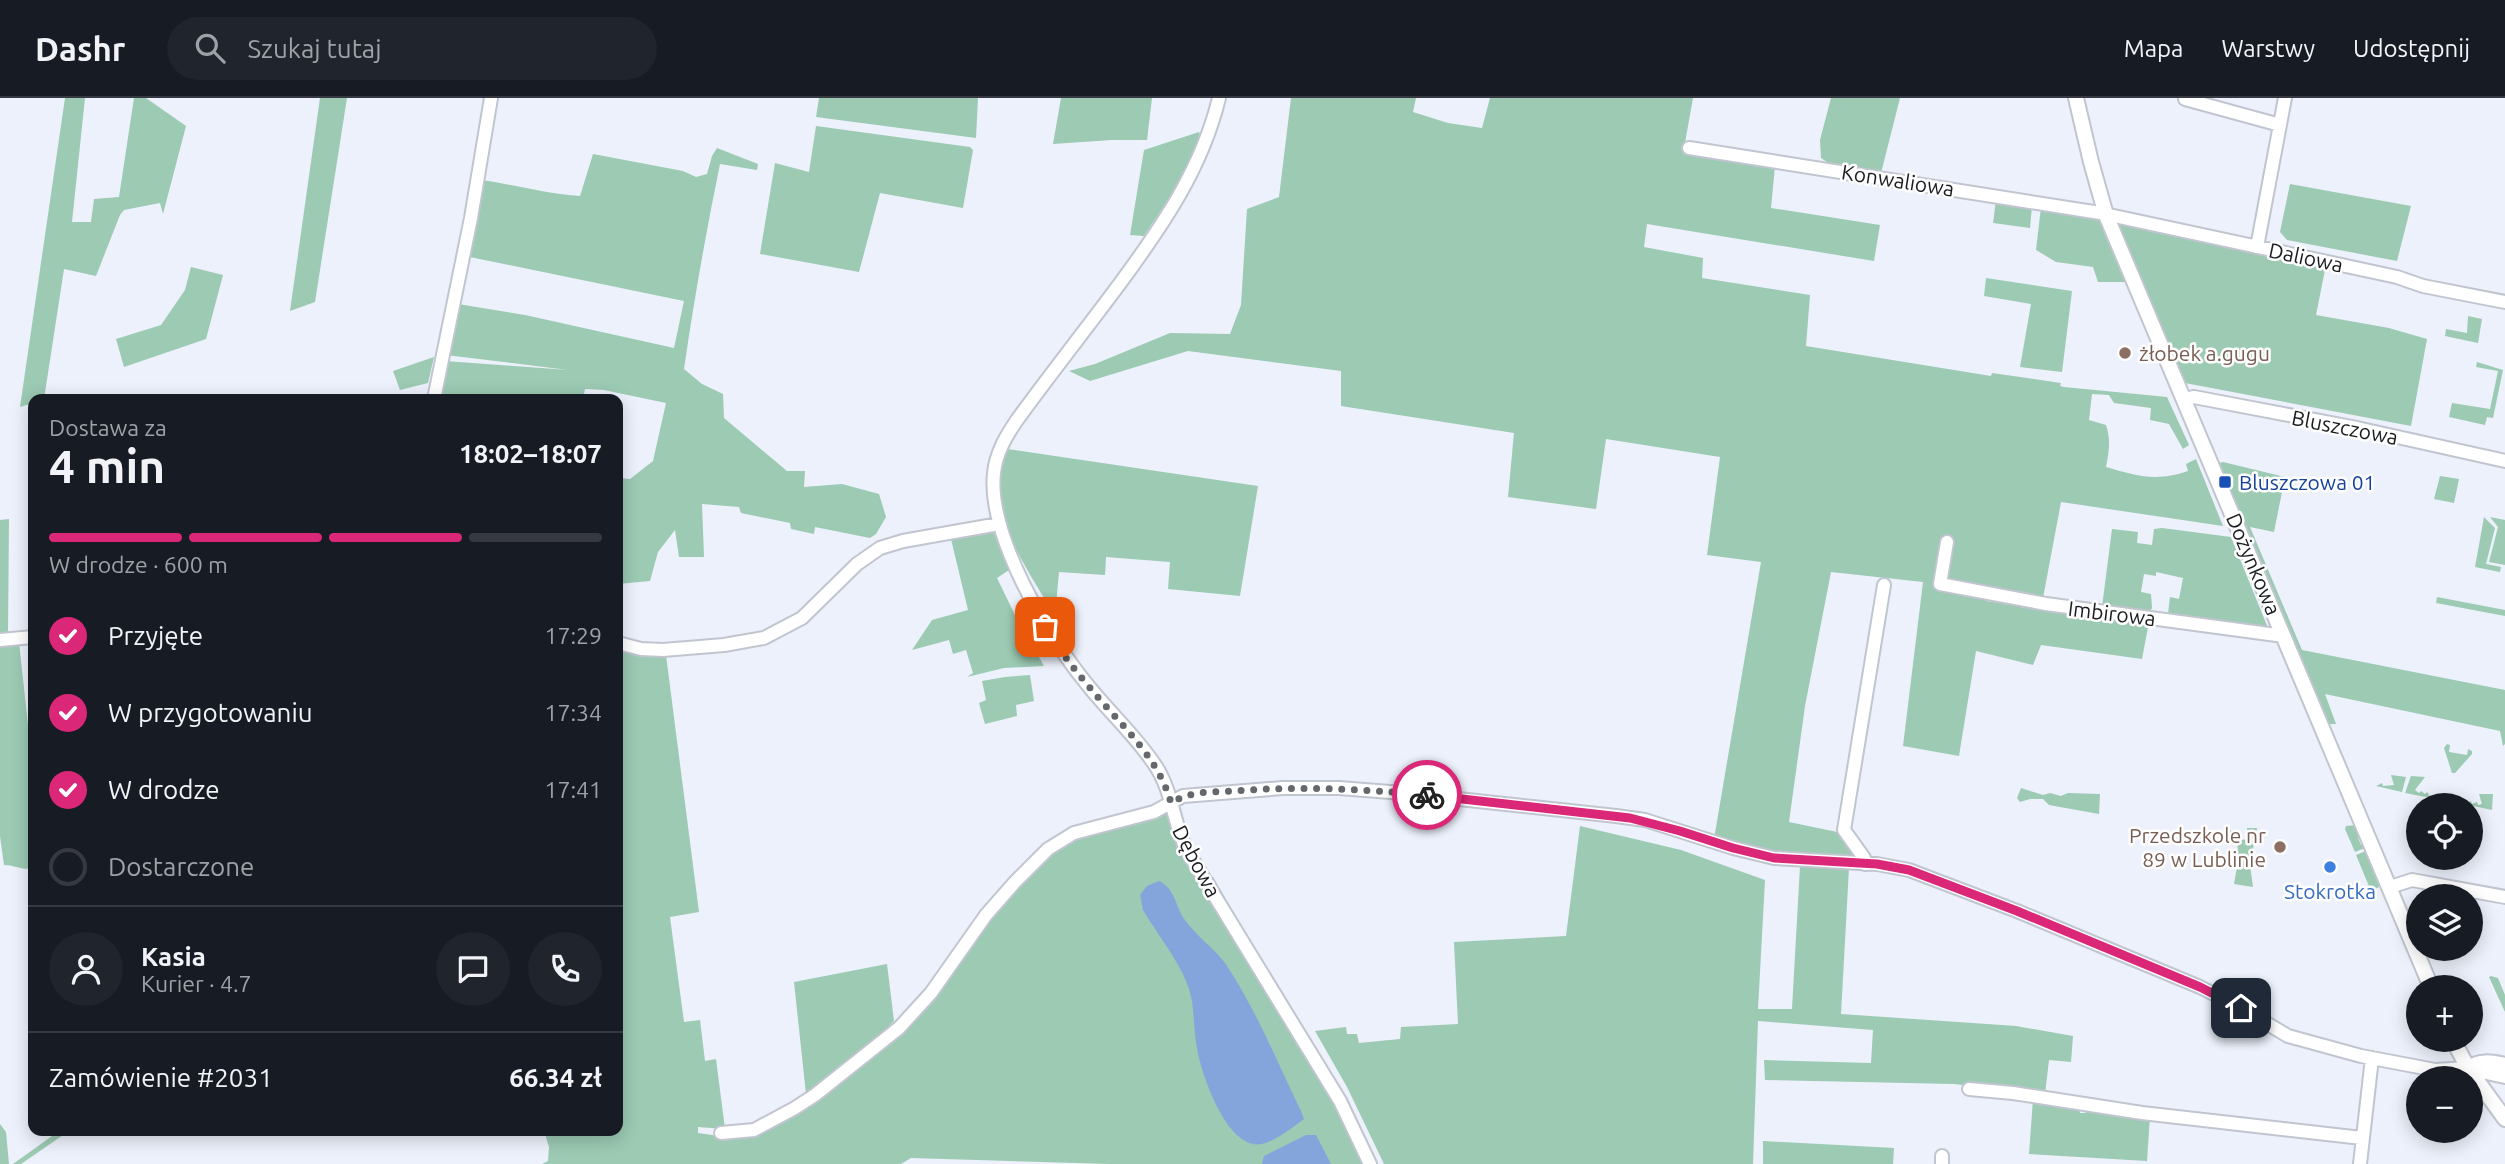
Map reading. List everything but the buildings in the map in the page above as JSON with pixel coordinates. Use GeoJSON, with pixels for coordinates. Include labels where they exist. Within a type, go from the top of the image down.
{"type":"FeatureCollection","features":[{"type":"Feature","properties":{"kind":"street"},"geometry":{"type":"LineString","coordinates":[[434,394],[471,218],[491,98]]}},
{"type":"Feature","properties":{"kind":"street","name":"Dębowa"},"geometry":{"type":"LineString","coordinates":[[1219,98],[1201,151],[1176,202],[1138,259],[1017,419],[997,458],[993,492],[999,524],[1045,627],[1076,671],[1155,765],[1165,784],[1177,829],[1186,849],[1340,1101],[1370,1164]]}},
{"type":"Feature","properties":{"kind":"street","name":"Dożynkowa"},"geometry":{"type":"LineString","coordinates":[[2076,98],[2106,215],[2426,975]]}},
{"type":"Feature","properties":{"kind":"street"},"geometry":{"type":"LineString","coordinates":[[2257,247],[2285,98]]}},
{"type":"Feature","properties":{"kind":"street"},"geometry":{"type":"LineString","coordinates":[[2185,99],[2280,125]]}},
{"type":"Feature","properties":{"kind":"street","name":"Konwaliowa"},"geometry":{"type":"LineString","coordinates":[[1689,148],[2106,215]]}},
{"type":"Feature","properties":{"kind":"street","name":"Daliowa"},"geometry":{"type":"LineString","coordinates":[[2106,215],[2505,302]]}},
{"type":"Feature","properties":{"kind":"street","name":"Bluszczowa"},"geometry":{"type":"LineString","coordinates":[[2184,399],[2194,397],[2357,428],[2505,461]]}},
{"type":"Feature","properties":{"kind":"street"},"geometry":{"type":"LineString","coordinates":[[623,645],[663,650],[724,645],[764,638],[807,614],[857,564],[880,548],[903,541],[999,524]]}},
{"type":"Feature","properties":{"kind":"street","name":"Imbirowa"},"geometry":{"type":"LineString","coordinates":[[1947,542],[1940,584],[2046,604],[2284,635]]}},
{"type":"Feature","properties":{"kind":"street"},"geometry":{"type":"LineString","coordinates":[[1866,864],[1844,830],[1884,585]]}},
{"type":"Feature","properties":{"kind":"street"},"geometry":{"type":"LineString","coordinates":[[0,640],[28,637]]}},
{"type":"Feature","properties":{"kind":"street"},"geometry":{"type":"LineString","coordinates":[[721,1133],[754,1130],[796,1108],[899,1028],[931,993],[986,915],[1056,843],[1074,834],[1154,812],[1187,795],[1283,788],[1339,788],[1434,795],[1630,818],[1774,858],[1902,868],[2200,987],[2288,1036],[2414,1066]]}},
{"type":"Feature","properties":{"kind":"street"},"geometry":{"type":"LineString","coordinates":[[2390,887],[2412,880],[2505,897]]}},
{"type":"Feature","properties":{"kind":"street"},"geometry":{"type":"LineString","coordinates":[[2360,1164],[2372,1058]]}},
{"type":"Feature","properties":{"kind":"street"},"geometry":{"type":"LineString","coordinates":[[2472,1066],[2484,1062],[2502,1072],[2490,1082],[2484,1092],[2505,1119]]}},
{"type":"Feature","properties":{"kind":"street"},"geometry":{"type":"LineString","coordinates":[[1969,1089],[2142,1113],[2362,1138]]}},
{"type":"Feature","properties":{"kind":"green space"},"geometry":{"type":"Polygon","coordinates":[[[65,98],[85,98],[72,222],[91,222],[94,199],[119,197],[134,98],[146,98],[186,126],[163,214],[160,203],[124,210],[96,276],[64,269],[45,394],[28,394],[28,405],[20,407],[65,98]]]}},
{"type":"Feature","properties":{"kind":"green space"},"geometry":{"type":"Polygon","coordinates":[[[320,98],[347,98],[315,302],[290,311],[320,98]]]}},
{"type":"Feature","properties":{"kind":"green space"},"geometry":{"type":"Polygon","coordinates":[[[819,98],[978,98],[976,138],[816,117],[819,98]]]}},
{"type":"Feature","properties":{"kind":"green space"},"geometry":{"type":"Polygon","coordinates":[[[1061,98],[1152,98],[1147,140],[1053,144],[1061,98]]]}},
{"type":"Feature","properties":{"kind":"green space"},"geometry":{"type":"Polygon","coordinates":[[[1291,98],[1416,98],[1413,112],[1448,123],[1482,128],[1490,98],[1693,98],[1683,154],[1775,166],[1771,208],[1880,225],[1874,261],[1647,224],[1644,247],[1703,258],[1702,278],[1810,295],[1806,346],[1991,376],[1992,373],[2061,383],[2060,386],[2064,387],[2167,397],[2189,445],[2183,449],[2169,424],[2150,420],[2151,408],[2114,403],[2109,395],[2092,394],[2089,420],[2106,425],[2108,430],[2106,467],[2156,477],[2188,471],[2186,464],[2196,459],[2223,526],[2061,502],[2043,598],[1987,592],[1986,601],[2149,622],[2142,659],[2041,645],[2033,665],[1976,651],[1959,756],[1903,746],[1923,582],[1831,572],[1805,706],[1789,822],[1842,833],[1858,859],[1788,856],[1714,839],[1761,562],[1707,555],[1720,457],[1606,439],[1596,509],[1508,497],[1514,433],[1341,406],[1341,371],[1188,351],[1090,381],[1069,371],[1095,364],[1170,333],[1230,334],[1241,305],[1247,209],[1279,197],[1291,98]]]}},
{"type":"Feature","properties":{"kind":"green space"},"geometry":{"type":"Polygon","coordinates":[[[1831,98],[1900,98],[1881,173],[1830,164],[1821,158],[1820,140],[1831,98]]]}},
{"type":"Feature","properties":{"kind":"green space"},"geometry":{"type":"Polygon","coordinates":[[[816,126],[970,147],[973,150],[963,208],[880,193],[859,272],[760,254],[775,163],[809,172],[816,126]]]}},
{"type":"Feature","properties":{"kind":"green space"},"geometry":{"type":"Polygon","coordinates":[[[1199,132],[1187,171],[1144,236],[1130,235],[1144,150],[1199,132]]]}},
{"type":"Feature","properties":{"kind":"green space"},"geometry":{"type":"Polygon","coordinates":[[[717,148],[758,164],[757,170],[720,164],[684,369],[702,384],[723,394],[724,418],[787,471],[805,471],[804,487],[842,484],[879,494],[886,517],[876,534],[870,538],[815,527],[814,534],[791,529],[790,523],[741,513],[739,507],[702,504],[704,557],[679,557],[675,530],[658,552],[650,581],[623,584],[623,478],[630,479],[653,461],[666,403],[604,390],[585,389],[584,394],[438,394],[445,361],[568,370],[446,355],[458,304],[525,315],[674,348],[684,301],[470,257],[482,180],[580,196],[593,154],[683,171],[696,177],[707,174],[717,148]]]}},
{"type":"Feature","properties":{"kind":"green space"},"geometry":{"type":"Polygon","coordinates":[[[2290,184],[2411,206],[2397,261],[2287,240],[2280,232],[2290,184]]]}},
{"type":"Feature","properties":{"kind":"green space"},"geometry":{"type":"Polygon","coordinates":[[[1996,200],[2032,206],[2030,228],[1993,223],[1996,200]]]}},
{"type":"Feature","properties":{"kind":"green space"},"geometry":{"type":"Polygon","coordinates":[[[2041,207],[2092,214],[2099,220],[2125,282],[2098,282],[2093,267],[2056,262],[2036,250],[2041,207]]]}},
{"type":"Feature","properties":{"kind":"green space"},"geometry":{"type":"Polygon","coordinates":[[[2115,219],[2326,265],[2316,315],[2389,328],[2427,339],[2411,426],[2185,383],[2115,219]]]}},
{"type":"Feature","properties":{"kind":"green space"},"geometry":{"type":"Polygon","coordinates":[[[191,267],[223,275],[206,339],[124,367],[116,339],[161,325],[185,290],[191,267]]]}},
{"type":"Feature","properties":{"kind":"green space"},"geometry":{"type":"Polygon","coordinates":[[[1986,278],[2072,291],[2062,372],[2020,367],[2031,304],[1984,296],[1986,278]]]}},
{"type":"Feature","properties":{"kind":"green space"},"geometry":{"type":"Polygon","coordinates":[[[2468,316],[2482,319],[2478,343],[2445,336],[2446,329],[2467,333],[2468,316]]]}},
{"type":"Feature","properties":{"kind":"green space"},"geometry":{"type":"Polygon","coordinates":[[[434,357],[428,383],[400,390],[393,371],[434,357]]]}},
{"type":"Feature","properties":{"kind":"green space"},"geometry":{"type":"Polygon","coordinates":[[[2477,362],[2503,370],[2493,418],[2487,417],[2485,425],[2449,417],[2452,403],[2490,409],[2498,371],[2476,367],[2477,362]]]}},
{"type":"Feature","properties":{"kind":"green space"},"geometry":{"type":"Polygon","coordinates":[[[1007,449],[1258,486],[1240,596],[1168,589],[1170,562],[1106,557],[1105,575],[1059,572],[1055,616],[1015,546],[1000,507],[999,470],[1007,449]]]}},
{"type":"Feature","properties":{"kind":"green space"},"geometry":{"type":"Polygon","coordinates":[[[2223,462],[2285,477],[2274,532],[2250,527],[2302,650],[2505,690],[2503,746],[2500,731],[2325,694],[2336,724],[2329,724],[2216,464],[2223,462]]]}},
{"type":"Feature","properties":{"kind":"green space"},"geometry":{"type":"Polygon","coordinates":[[[2440,476],[2459,479],[2454,503],[2434,499],[2440,476]]]}},
{"type":"Feature","properties":{"kind":"green space"},"geometry":{"type":"Polygon","coordinates":[[[2484,517],[2495,528],[2486,564],[2501,567],[2500,572],[2475,567],[2484,517]]]}},
{"type":"Feature","properties":{"kind":"green space"},"geometry":{"type":"Polygon","coordinates":[[[2490,517],[2505,520],[2505,565],[2489,562],[2498,527],[2490,517]]]}},
{"type":"Feature","properties":{"kind":"green space"},"geometry":{"type":"Polygon","coordinates":[[[9,519],[8,636],[0,636],[0,520],[9,519]]]}},
{"type":"Feature","properties":{"kind":"green space"},"geometry":{"type":"Polygon","coordinates":[[[2112,529],[2138,532],[2137,543],[2152,545],[2154,529],[2231,537],[2268,628],[2168,614],[2170,597],[2179,599],[2183,578],[2156,572],[2156,576],[2144,574],[2141,592],[2151,594],[2152,608],[2149,613],[2102,607],[2112,529]]]}},
{"type":"Feature","properties":{"kind":"green space"},"geometry":{"type":"Polygon","coordinates":[[[994,533],[1009,570],[997,578],[1044,666],[1004,668],[967,677],[973,673],[966,650],[953,654],[949,640],[912,650],[932,620],[968,610],[951,539],[994,533]]]}},
{"type":"Feature","properties":{"kind":"green space"},"geometry":{"type":"Polygon","coordinates":[[[2437,597],[2505,610],[2505,616],[2436,603],[2437,597]]]}},
{"type":"Feature","properties":{"kind":"green space"},"geometry":{"type":"Polygon","coordinates":[[[19,642],[28,725],[28,869],[4,865],[0,836],[0,644],[19,642]]]}},
{"type":"Feature","properties":{"kind":"green space"},"geometry":{"type":"Polygon","coordinates":[[[623,649],[666,655],[699,912],[670,917],[684,1022],[700,1020],[705,1061],[716,1059],[725,1129],[698,1127],[698,1133],[733,1138],[762,1130],[874,1047],[1056,843],[1170,811],[1371,1164],[1109,1164],[911,1158],[901,1164],[542,1164],[548,1161],[549,1147],[546,1136],[623,1136],[623,649]]]}},
{"type":"Feature","properties":{"kind":"green space"},"geometry":{"type":"Polygon","coordinates":[[[1030,675],[1034,701],[1016,705],[1017,716],[985,724],[979,703],[986,700],[982,681],[1030,675]]]}},
{"type":"Feature","properties":{"kind":"green space"},"geometry":{"type":"Polygon","coordinates":[[[2447,744],[2450,745],[2449,752],[2467,755],[2468,749],[2472,751],[2455,773],[2452,773],[2444,748],[2447,744]]]}},
{"type":"Feature","properties":{"kind":"green space"},"geometry":{"type":"Polygon","coordinates":[[[2391,775],[2406,777],[2402,792],[2376,786],[2382,783],[2383,786],[2394,785],[2391,775]]]}},
{"type":"Feature","properties":{"kind":"green space"},"geometry":{"type":"Polygon","coordinates":[[[2411,776],[2425,777],[2415,790],[2419,793],[2405,793],[2411,776]]]}},
{"type":"Feature","properties":{"kind":"green space"},"geometry":{"type":"Polygon","coordinates":[[[2021,788],[2043,795],[2100,794],[2099,814],[2049,805],[2043,799],[2020,802],[2017,798],[2021,788]]]}},
{"type":"Feature","properties":{"kind":"green space"},"geometry":{"type":"Polygon","coordinates":[[[2483,794],[2493,794],[2492,810],[2483,808],[2483,794]]]}},
{"type":"Feature","properties":{"kind":"green space"},"geometry":{"type":"Polygon","coordinates":[[[2356,825],[2360,836],[2358,838],[2365,848],[2355,852],[2345,829],[2346,826],[2356,825]]]}},
{"type":"Feature","properties":{"kind":"green space"},"geometry":{"type":"Polygon","coordinates":[[[1580,826],[1681,850],[1765,880],[1758,1009],[1792,1009],[1800,866],[1849,868],[1841,1014],[2016,1026],[2073,1036],[2071,1062],[2049,1060],[2045,1094],[1954,1084],[1765,1080],[1764,1060],[1871,1063],[1873,1030],[1758,1021],[1753,1164],[1384,1164],[1347,1087],[1315,1031],[1346,1027],[1347,1034],[1357,1034],[1359,1043],[1400,1039],[1401,1027],[1458,1024],[1454,942],[1566,936],[1580,826]]]}},
{"type":"Feature","properties":{"kind":"green space"},"geometry":{"type":"Polygon","coordinates":[[[2247,828],[2257,828],[2250,865],[2253,887],[2234,884],[2238,850],[2229,831],[2240,840],[2249,839],[2247,828]]]}},
{"type":"Feature","properties":{"kind":"green space"},"geometry":{"type":"Polygon","coordinates":[[[2366,851],[2381,886],[2371,891],[2356,855],[2366,851]]]}},
{"type":"Feature","properties":{"kind":"green space"},"geometry":{"type":"Polygon","coordinates":[[[887,964],[894,1021],[871,1044],[806,1094],[794,982],[887,964]]]}},
{"type":"Feature","properties":{"kind":"green space"},"geometry":{"type":"Polygon","coordinates":[[[2489,977],[2498,978],[2505,995],[2505,1012],[2489,977]]]}},
{"type":"Feature","properties":{"kind":"green space"},"geometry":{"type":"Polygon","coordinates":[[[2033,1099],[2078,1104],[2080,1113],[2091,1109],[2150,1116],[2147,1161],[2029,1154],[2033,1099]]]}},
{"type":"Feature","properties":{"kind":"green space"},"geometry":{"type":"Polygon","coordinates":[[[0,1124],[6,1132],[9,1164],[0,1164],[0,1124]]]}},
{"type":"Feature","properties":{"kind":"green space"},"geometry":{"type":"Polygon","coordinates":[[[52,1136],[62,1136],[21,1164],[13,1164],[52,1136]]]}},
{"type":"Feature","properties":{"kind":"green space"},"geometry":{"type":"Polygon","coordinates":[[[1763,1141],[1894,1148],[1893,1164],[1763,1164],[1763,1141]]]}},
{"type":"Feature","properties":{"kind":"water"},"geometry":{"type":"Polygon","coordinates":[[[1159,881],[1169,889],[1189,926],[1225,963],[1256,1017],[1301,1111],[1304,1119],[1268,1142],[1249,1143],[1238,1135],[1227,1123],[1210,1091],[1197,1048],[1189,989],[1175,959],[1143,910],[1140,895],[1147,886],[1159,881]]]}},
{"type":"Feature","properties":{"kind":"water"},"geometry":{"type":"Polygon","coordinates":[[[1306,1135],[1316,1135],[1331,1164],[1262,1164],[1264,1156],[1306,1135]]]}},
{"type":"Feature","properties":{"kind":"waterway"},"geometry":{"type":"LineString","coordinates":[[1212,878],[1245,935]]}},
{"type":"Feature","properties":{"kind":"way so far"},"geometry":{"type":"LineString","coordinates":[[1045,627],[1086,684],[1155,765],[1171,803],[1187,795],[1199,793],[1283,788],[1339,788],[1427,795]]}},
{"type":"Feature","properties":{"kind":"place","name":"żłobek a.gugu"},"geometry":{"type":"Point","coordinates":[2125,353]}},
{"type":"Feature","properties":{"kind":"place","name":"Bluszczowa 01"},"geometry":{"type":"Point","coordinates":[2225,482]}},
{"type":"Feature","properties":{"kind":"place","name":"Przedszkole nr 89 w Lublinie"},"geometry":{"type":"Point","coordinates":[2280,847]}},
{"type":"Feature","properties":{"kind":"place","name":"Stokrotka"},"geometry":{"type":"Point","coordinates":[2330,867]}},
{"type":"Feature","properties":{"kind":"route"},"geometry":{"type":"LineString","coordinates":[[1427,795],[1645,820],[1749,853],[1774,858],[1877,864],[1909,870],[2017,911],[2200,987],[2241,1008]]}}]}
